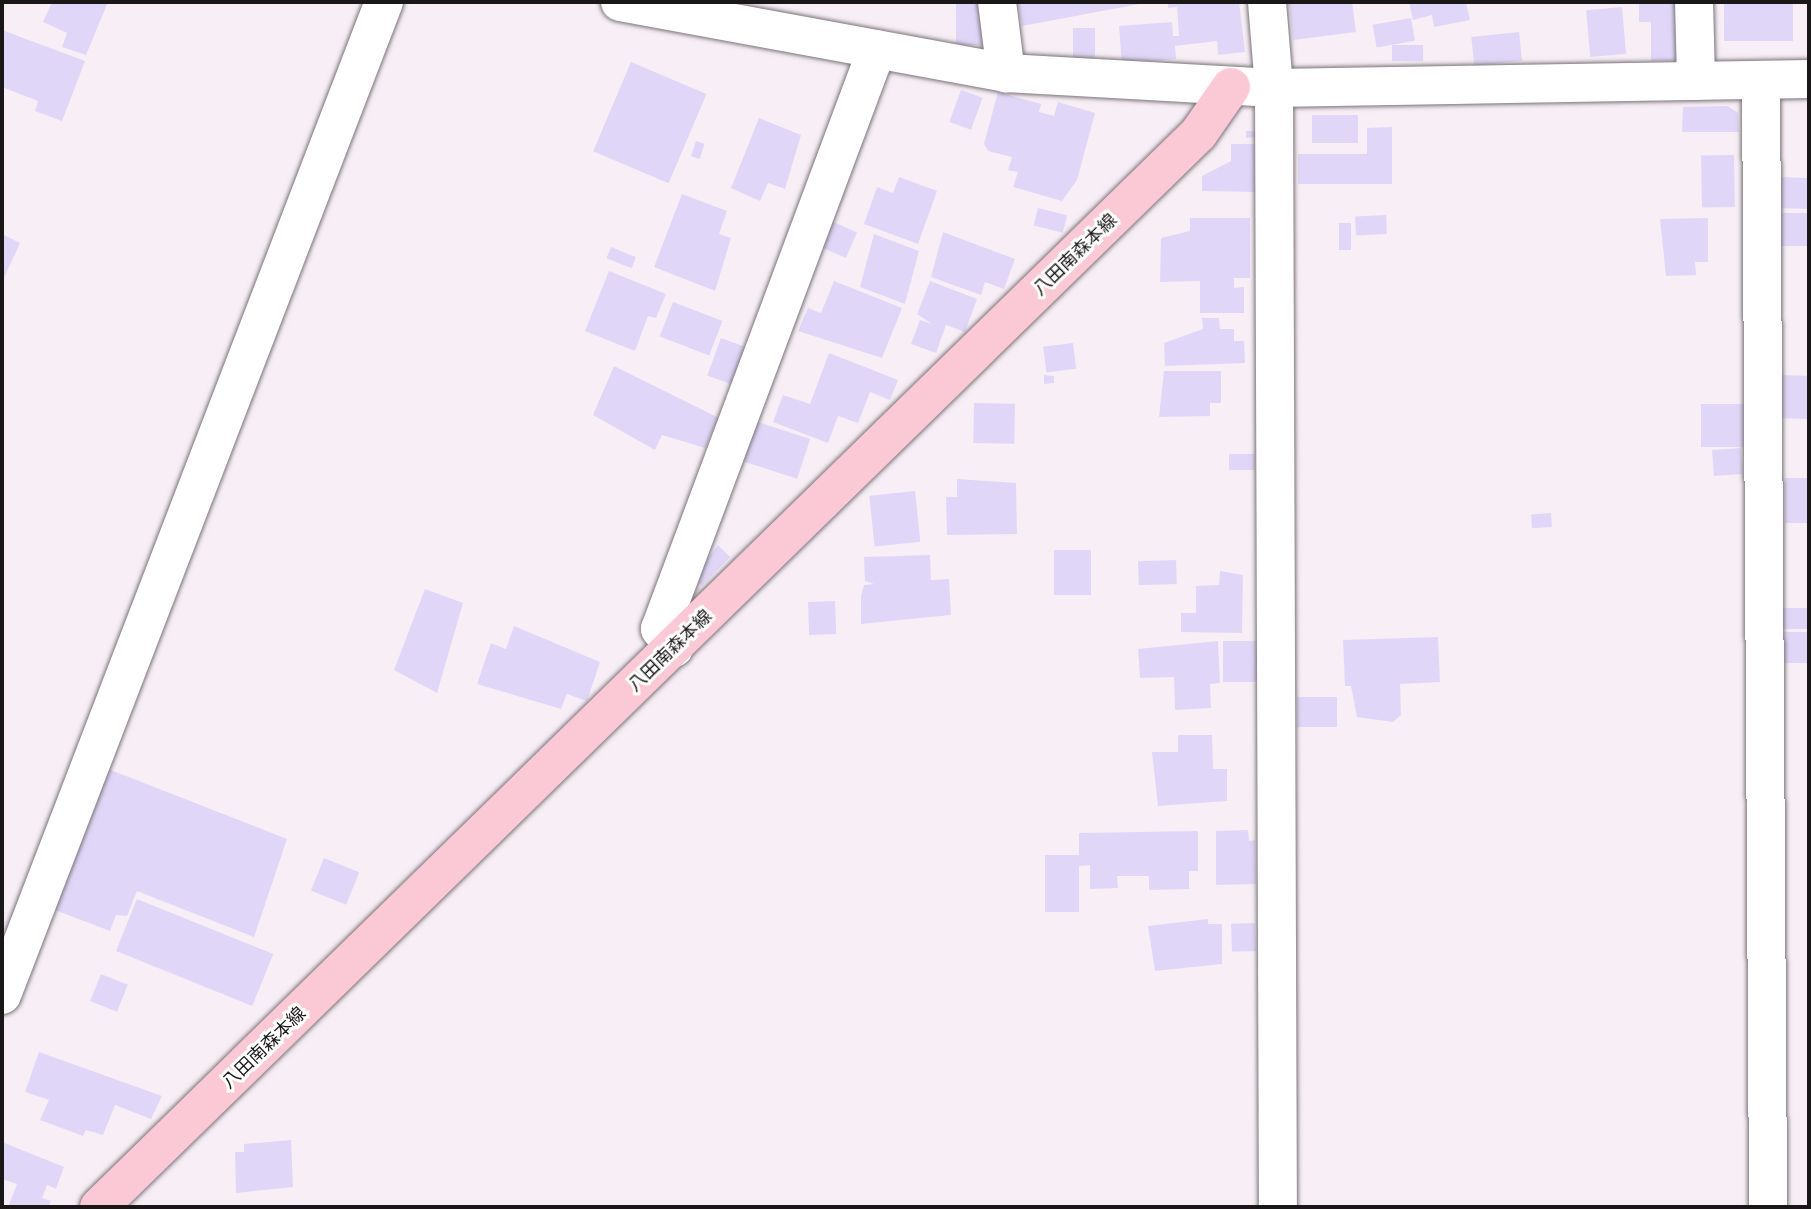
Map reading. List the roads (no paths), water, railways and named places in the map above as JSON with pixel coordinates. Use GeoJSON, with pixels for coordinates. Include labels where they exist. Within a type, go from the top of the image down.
{"type":"FeatureCollection","features":[{"type":"Feature","properties":{"kind":"main road","name":"八田南森本線"},"geometry":{"type":"LineString","coordinates":[[99,1207],[1199,133],[1231,87]]}},
{"type":"Feature","properties":{"kind":"street"},"geometry":{"type":"LineString","coordinates":[[2,995],[384,2]]}},
{"type":"Feature","properties":{"kind":"street"},"geometry":{"type":"LineString","coordinates":[[620,2],[1006,73],[1274,89],[1809,79]]}},
{"type":"Feature","properties":{"kind":"street"},"geometry":{"type":"LineString","coordinates":[[998,2],[1006,73]]}},
{"type":"Feature","properties":{"kind":"street"},"geometry":{"type":"LineString","coordinates":[[1267,2],[1274,89],[1278,1207]]}},
{"type":"Feature","properties":{"kind":"street"},"geometry":{"type":"LineString","coordinates":[[1694,2],[1696,81]]}},
{"type":"Feature","properties":{"kind":"street"},"geometry":{"type":"LineString","coordinates":[[674,648],[660,629],[877,49]]}},
{"type":"Feature","properties":{"kind":"street"},"geometry":{"type":"LineString","coordinates":[[1761,80],[1768,1207]]}}]}
